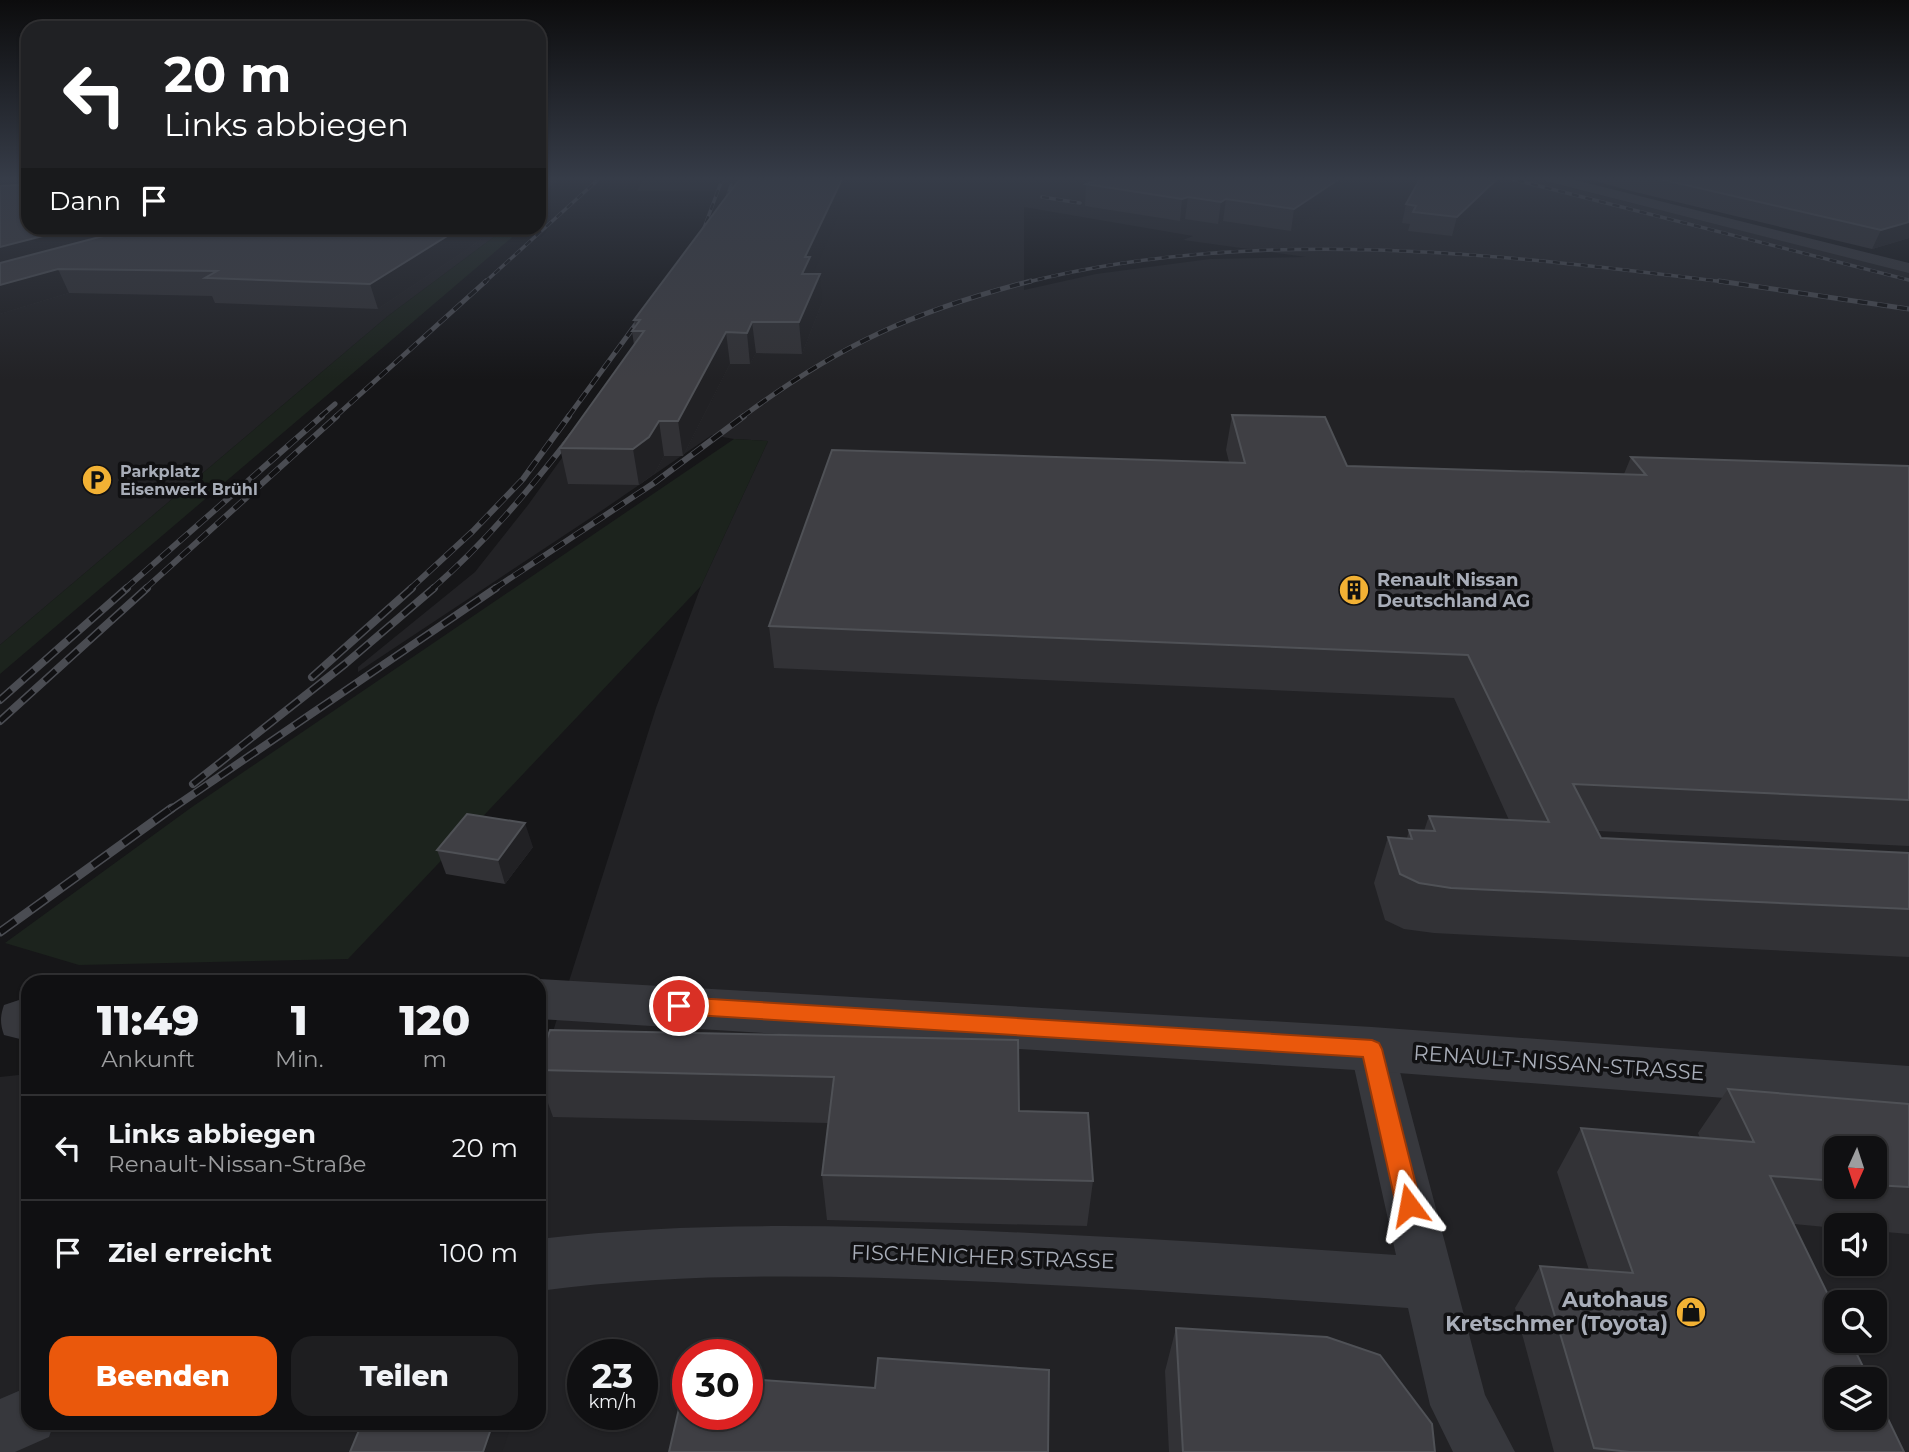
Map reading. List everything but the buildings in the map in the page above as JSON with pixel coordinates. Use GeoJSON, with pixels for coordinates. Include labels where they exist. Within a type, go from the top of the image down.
{"type":"FeatureCollection","features":[{"type":"Feature","properties":{"kind":"street"},"geometry":{"type":"LineString","coordinates":[[1816,245],[1909,268]]}},
{"type":"Feature","properties":{"kind":"street","name":"RENAULT-NISSAN-STRASSE"},"geometry":{"type":"LineString","coordinates":[[546,999],[1372,1049],[1909,1089]]}},
{"type":"Feature","properties":{"kind":"street"},"geometry":{"type":"LineString","coordinates":[[1372,1049],[1427,1283],[1459,1405],[1485,1452]]}},
{"type":"Feature","properties":{"kind":"street","name":"FISCHENICHER STRASSE"},"geometry":{"type":"LineString","coordinates":[[546,1264],[655,1254],[749,1251],[890,1252],[1067,1259],[1427,1283]]}},
{"type":"Feature","properties":{"kind":"street"},"geometry":{"type":"LineString","coordinates":[[0,1429],[21,1419]]}},
{"type":"Feature","properties":{"kind":"shaded area","name":"Parkplatz Eisenwerk Brühl"},"geometry":{"type":"Polygon","coordinates":[[[161,245],[484,245],[388,316],[0,645],[0,288],[161,245]]]}},
{"type":"Feature","properties":{"kind":"shaded area"},"geometry":{"type":"Polygon","coordinates":[[[484,245],[503,245],[0,674],[0,645],[388,316],[484,245]]]}},
{"type":"Feature","properties":{"kind":"shaded area"},"geometry":{"type":"Polygon","coordinates":[[[712,245],[1024,245],[1024,290],[1096,274],[1210,259],[1306,257],[1217,245],[1799,245],[1909,272],[1909,1452],[0,1452],[0,1077],[21,1075],[21,1430],[546,1430],[546,1044],[549,1044],[656,708],[701,586],[768,441],[712,435],[358,672],[358,667],[475,572],[528,505],[707,257],[712,245]]]}},
{"type":"Feature","properties":{"kind":"shaded area"},"geometry":{"type":"Polygon","coordinates":[[[734,439],[768,441],[701,586],[348,959],[79,965],[5,943],[192,807],[734,439]]]}},
{"type":"Feature","properties":{"kind":"railway"},"geometry":{"type":"LineString","coordinates":[[484,283],[526,245]]}},
{"type":"Feature","properties":{"kind":"railway"},"geometry":{"type":"LineString","coordinates":[[1770,245],[1909,280]]}},
{"type":"Feature","properties":{"kind":"railway"},"geometry":{"type":"LineString","coordinates":[[1024,283],[1111,265],[1199,254],[1288,249],[1467,255],[1556,262],[1731,283]]}},
{"type":"Feature","properties":{"kind":"railway"},"geometry":{"type":"LineString","coordinates":[[335,417],[486,281]]}},
{"type":"Feature","properties":{"kind":"railway"},"geometry":{"type":"LineString","coordinates":[[1024,283],[1031,281]]}},
{"type":"Feature","properties":{"kind":"railway"},"geometry":{"type":"LineString","coordinates":[[1719,281],[1731,283]]}},
{"type":"Feature","properties":{"kind":"railway"},"geometry":{"type":"LineString","coordinates":[[742,417],[812,370],[879,333],[950,305],[1024,283]]}},
{"type":"Feature","properties":{"kind":"railway"},"geometry":{"type":"LineString","coordinates":[[1731,283],[1909,309]]}},
{"type":"Feature","properties":{"kind":"railway"},"geometry":{"type":"LineString","coordinates":[[568,417],[647,309]]}},
{"type":"Feature","properties":{"kind":"railway"},"geometry":{"type":"LineString","coordinates":[[320,417],[335,404]]}},
{"type":"Feature","properties":{"kind":"railway"},"geometry":{"type":"LineString","coordinates":[[125,589],[322,416]]}},
{"type":"Feature","properties":{"kind":"railway"},"geometry":{"type":"LineString","coordinates":[[145,589],[337,416]]}},
{"type":"Feature","properties":{"kind":"railway"},"geometry":{"type":"LineString","coordinates":[[410,589],[473,531],[523,479],[569,416]]}},
{"type":"Feature","properties":{"kind":"railway"},"geometry":{"type":"LineString","coordinates":[[494,589],[654,483],[744,416]]}},
{"type":"Feature","properties":{"kind":"railway"},"geometry":{"type":"LineString","coordinates":[[432,589],[506,515],[572,435]]}},
{"type":"Feature","properties":{"kind":"railway"},"geometry":{"type":"LineString","coordinates":[[0,700],[127,588]]}},
{"type":"Feature","properties":{"kind":"railway"},"geometry":{"type":"LineString","coordinates":[[0,721],[147,588]]}},
{"type":"Feature","properties":{"kind":"railway"},"geometry":{"type":"LineString","coordinates":[[312,677],[412,588]]}},
{"type":"Feature","properties":{"kind":"railway"},"geometry":{"type":"LineString","coordinates":[[193,784],[345,664],[434,588]]}},
{"type":"Feature","properties":{"kind":"railway"},"geometry":{"type":"LineString","coordinates":[[170,810],[496,588]]}},
{"type":"Feature","properties":{"kind":"railway"},"geometry":{"type":"LineString","coordinates":[[0,932],[172,808]]}},
{"type":"Feature","properties":{"kind":"place","name":"Parkplatz Eisenwerk Brühl"},"geometry":{"type":"Point","coordinates":[97,480]}},
{"type":"Feature","properties":{"kind":"place","name":"Renault Nissan Deutschland AG"},"geometry":{"type":"Point","coordinates":[1354,590]}},
{"type":"Feature","properties":{"kind":"place","name":"Autohaus Kretschmer (Toyota)"},"geometry":{"type":"Point","coordinates":[1691,1312]}},
{"type":"Feature","properties":{"kind":"route"},"geometry":{"type":"LineString","coordinates":[[679,1006],[1372,1049],[1409,1205]]}}]}
